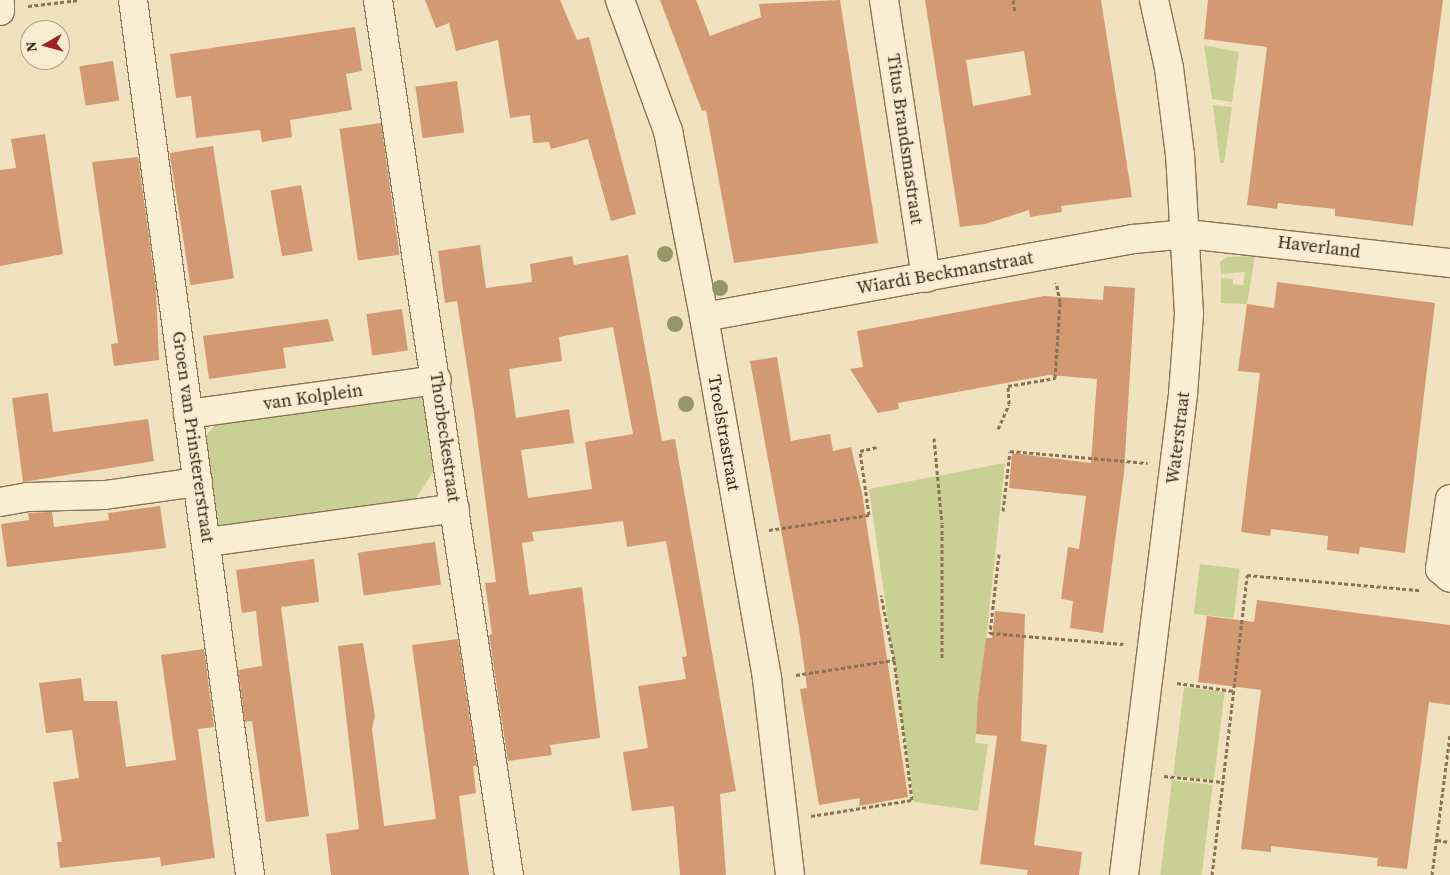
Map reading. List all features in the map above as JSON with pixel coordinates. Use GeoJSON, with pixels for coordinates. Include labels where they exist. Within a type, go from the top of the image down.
{"type":"FeatureCollection","features":[{"type":"Feature","properties":{"kind":"street","name":"Groen van Prinstererstraat"},"geometry":{"type":"LineString","coordinates":[[133,0],[188,414],[208,542],[250,875]]}},
{"type":"Feature","properties":{"kind":"street","name":"Thorbeckestraat"},"geometry":{"type":"LineString","coordinates":[[378,0],[437,380],[509,875]]}},
{"type":"Feature","properties":{"kind":"street","name":"Troelstrastraat"},"geometry":{"type":"LineString","coordinates":[[620,0],[668,131],[704,317],[767,679],[790,875]]}},
{"type":"Feature","properties":{"kind":"street","name":"Titus Brandsmastraat"},"geometry":{"type":"LineString","coordinates":[[884,0],[926,278]]}},
{"type":"Feature","properties":{"kind":"street","name":"Waterstraat"},"geometry":{"type":"LineString","coordinates":[[1124,875],[1175,465],[1189,314],[1187,234],[1169,68],[1154,0]]}},
{"type":"Feature","properties":{"kind":"street","name":"Wiardi Beckmanstraat"},"geometry":{"type":"LineString","coordinates":[[704,317],[926,278],[1134,238],[1187,234]]}},
{"type":"Feature","properties":{"kind":"street","name":"Haverland"},"geometry":{"type":"LineString","coordinates":[[1187,234],[1450,263]]}},
{"type":"Feature","properties":{"kind":"street","name":"van Kolplein"},"geometry":{"type":"LineString","coordinates":[[188,414],[437,380]]}},
{"type":"Feature","properties":{"kind":"street"},"geometry":{"type":"LineString","coordinates":[[0,502],[27,498],[105,495],[198,482]]}},
{"type":"Feature","properties":{"kind":"street"},"geometry":{"type":"LineString","coordinates":[[1438,584],[1450,499]]}},
{"type":"Feature","properties":{"kind":"street"},"geometry":{"type":"LineString","coordinates":[[208,542],[455,508]]}},
{"type":"Feature","properties":{"kind":"path"},"geometry":{"type":"LineString","coordinates":[[0,8],[80,0]]}},
{"type":"Feature","properties":{"kind":"path"},"geometry":{"type":"LineString","coordinates":[[1013,0],[1015,11]]}},
{"type":"Feature","properties":{"kind":"path"},"geometry":{"type":"LineString","coordinates":[[998,429],[1009,404],[1008,386],[1054,378],[1060,302],[1052,254]]}},
{"type":"Feature","properties":{"kind":"path"},"geometry":{"type":"LineString","coordinates":[[934,438],[942,524],[942,658]]}},
{"type":"Feature","properties":{"kind":"path"},"geometry":{"type":"LineString","coordinates":[[741,534],[869,515],[860,451],[877,447]]}},
{"type":"Feature","properties":{"kind":"path"},"geometry":{"type":"LineString","coordinates":[[1003,511],[1010,451],[1175,465]]}},
{"type":"Feature","properties":{"kind":"path"},"geometry":{"type":"LineString","coordinates":[[999,554],[990,633],[1152,646]]}},
{"type":"Feature","properties":{"kind":"path"},"geometry":{"type":"LineString","coordinates":[[1212,875],[1247,574],[1438,584]]}},
{"type":"Feature","properties":{"kind":"path"},"geometry":{"type":"LineString","coordinates":[[785,820],[912,800],[894,660],[880,595]]}},
{"type":"Feature","properties":{"kind":"path"},"geometry":{"type":"LineString","coordinates":[[767,679],[894,660]]}},
{"type":"Feature","properties":{"kind":"path"},"geometry":{"type":"LineString","coordinates":[[1147,679],[1234,691]]}},
{"type":"Feature","properties":{"kind":"path"},"geometry":{"type":"LineString","coordinates":[[1432,875],[1450,734]]}},
{"type":"Feature","properties":{"kind":"path"},"geometry":{"type":"LineString","coordinates":[[1137,773],[1222,782]]}},
{"type":"Feature","properties":{"kind":"path"},"geometry":{"type":"LineString","coordinates":[[1437,840],[1450,842]]}},
{"type":"Feature","properties":{"kind":"green space"},"geometry":{"type":"Polygon","coordinates":[[[1204,45],[1239,52],[1232,102],[1212,99],[1204,45]]]}},
{"type":"Feature","properties":{"kind":"green space"},"geometry":{"type":"Polygon","coordinates":[[[1213,105],[1232,107],[1224,163],[1220,163],[1213,105]]]}},
{"type":"Feature","properties":{"kind":"green space"},"geometry":{"type":"Polygon","coordinates":[[[1255,256],[1247,304],[1221,303],[1221,278],[1233,279],[1233,284],[1243,285],[1245,272],[1221,274],[1220,262],[1227,257],[1255,256]]]}},
{"type":"Feature","properties":{"kind":"green space"},"geometry":{"type":"Polygon","coordinates":[[[422,390],[435,469],[413,503],[219,533],[204,438],[217,423],[422,390]]]}},
{"type":"Feature","properties":{"kind":"green space"},"geometry":{"type":"Polygon","coordinates":[[[1005,463],[975,743],[988,744],[978,811],[914,802],[869,489],[1005,463]]]}},
{"type":"Feature","properties":{"kind":"green space"},"geometry":{"type":"Polygon","coordinates":[[[1200,564],[1240,569],[1234,619],[1194,614],[1200,564]]]}},
{"type":"Feature","properties":{"kind":"green space"},"geometry":{"type":"Polygon","coordinates":[[[1184,687],[1225,692],[1214,780],[1173,775],[1184,687]]]}},
{"type":"Feature","properties":{"kind":"green space"},"geometry":{"type":"Polygon","coordinates":[[[1172,780],[1213,785],[1202,875],[1160,875],[1172,780]]]}},
{"type":"Feature","properties":{"kind":"building"},"geometry":{"type":"Polygon","coordinates":[[[425,0],[560,0],[577,40],[589,37],[636,214],[611,221],[588,139],[551,149],[549,142],[533,143],[530,115],[510,118],[498,40],[456,51],[449,23],[436,28],[425,0]]]}},
{"type":"Feature","properties":{"kind":"building"},"geometry":{"type":"Polygon","coordinates":[[[660,0],[696,0],[710,36],[761,17],[759,4],[840,0],[878,243],[734,263],[706,110],[702,111],[660,0]]]}},
{"type":"Feature","properties":{"kind":"building"},"geometry":{"type":"Polygon","coordinates":[[[925,0],[1101,0],[1132,197],[1061,206],[1062,212],[1030,217],[1029,210],[985,224],[960,227],[925,0]],[[1024,51],[966,60],[973,106],[1031,95],[1024,51]]]}},
{"type":"Feature","properties":{"kind":"building"},"geometry":{"type":"Polygon","coordinates":[[[1208,0],[1443,0],[1413,226],[1335,216],[1335,209],[1278,203],[1277,209],[1247,205],[1267,47],[1204,39],[1208,0]]]}},
{"type":"Feature","properties":{"kind":"building"},"geometry":{"type":"Polygon","coordinates":[[[355,27],[362,71],[346,74],[352,110],[290,120],[292,137],[262,142],[260,130],[196,138],[191,96],[176,98],[170,54],[355,27]]]}},
{"type":"Feature","properties":{"kind":"building"},"geometry":{"type":"Polygon","coordinates":[[[113,61],[119,101],[86,106],[79,66],[113,61]]]}},
{"type":"Feature","properties":{"kind":"building"},"geometry":{"type":"Polygon","coordinates":[[[457,81],[464,132],[423,138],[415,87],[457,81]]]}},
{"type":"Feature","properties":{"kind":"building"},"geometry":{"type":"Polygon","coordinates":[[[381,123],[400,255],[358,261],[339,129],[381,123]]]}},
{"type":"Feature","properties":{"kind":"building"},"geometry":{"type":"Polygon","coordinates":[[[45,134],[63,254],[0,266],[0,170],[16,168],[11,139],[45,134]]]}},
{"type":"Feature","properties":{"kind":"building"},"geometry":{"type":"Polygon","coordinates":[[[213,146],[234,278],[191,285],[170,153],[213,146]]]}},
{"type":"Feature","properties":{"kind":"building"},"geometry":{"type":"Polygon","coordinates":[[[138,157],[156,289],[159,360],[114,366],[111,344],[118,343],[92,162],[138,157]]]}},
{"type":"Feature","properties":{"kind":"building"},"geometry":{"type":"Polygon","coordinates":[[[301,185],[313,251],[282,256],[270,190],[301,185]]]}},
{"type":"Feature","properties":{"kind":"building"},"geometry":{"type":"Polygon","coordinates":[[[480,245],[486,288],[532,282],[530,264],[572,256],[574,265],[628,255],[662,441],[675,439],[736,791],[720,794],[726,875],[680,875],[674,806],[632,811],[623,752],[648,748],[638,686],[686,679],[682,657],[687,656],[666,541],[627,547],[623,521],[532,532],[534,541],[522,543],[529,595],[582,587],[600,738],[550,745],[552,755],[508,761],[489,635],[492,634],[485,583],[496,582],[474,412],[457,301],[445,303],[438,251],[480,245]],[[613,327],[559,337],[562,361],[509,369],[516,418],[569,409],[574,443],[521,450],[528,498],[592,489],[585,442],[633,434],[613,327]]]}},
{"type":"Feature","properties":{"kind":"building"},"geometry":{"type":"Polygon","coordinates":[[[1277,282],[1435,303],[1405,553],[1360,547],[1359,554],[1327,550],[1328,536],[1271,529],[1270,536],[1241,532],[1260,373],[1238,371],[1247,304],[1274,308],[1277,282]]]}},
{"type":"Feature","properties":{"kind":"building"},"geometry":{"type":"Polygon","coordinates":[[[1104,286],[1135,288],[1124,473],[1103,633],[1070,628],[1073,601],[1061,599],[1068,547],[1079,549],[1086,496],[1009,488],[1012,453],[1091,463],[1097,379],[1049,375],[898,403],[899,409],[878,413],[850,369],[863,367],[857,331],[1044,296],[1103,300],[1104,286]]]}},
{"type":"Feature","properties":{"kind":"building"},"geometry":{"type":"Polygon","coordinates":[[[402,309],[408,351],[372,356],[366,314],[402,309]]]}},
{"type":"Feature","properties":{"kind":"building"},"geometry":{"type":"Polygon","coordinates":[[[328,319],[334,341],[283,348],[286,368],[209,379],[203,336],[328,319]]]}},
{"type":"Feature","properties":{"kind":"building"},"geometry":{"type":"Polygon","coordinates":[[[777,357],[791,441],[830,434],[833,451],[851,447],[862,493],[908,797],[859,806],[860,798],[819,805],[800,689],[807,688],[799,628],[750,361],[777,357]]]}},
{"type":"Feature","properties":{"kind":"building"},"geometry":{"type":"Polygon","coordinates":[[[48,393],[53,432],[148,419],[154,461],[23,482],[12,398],[48,393]]]}},
{"type":"Feature","properties":{"kind":"building"},"geometry":{"type":"Polygon","coordinates":[[[160,506],[166,548],[7,567],[1,524],[29,520],[28,513],[52,512],[54,527],[109,520],[108,513],[160,506]]]}},
{"type":"Feature","properties":{"kind":"building"},"geometry":{"type":"Polygon","coordinates":[[[435,542],[441,585],[364,595],[358,553],[435,542]]]}},
{"type":"Feature","properties":{"kind":"building"},"geometry":{"type":"Polygon","coordinates":[[[314,559],[319,602],[281,607],[309,816],[266,822],[252,721],[245,722],[238,670],[262,666],[256,611],[242,613],[236,570],[314,559]]]}},
{"type":"Feature","properties":{"kind":"building"},"geometry":{"type":"Polygon","coordinates":[[[1257,600],[1450,625],[1450,705],[1429,702],[1407,869],[1377,866],[1378,858],[1271,846],[1271,852],[1241,849],[1261,690],[1198,682],[1207,616],[1254,622],[1257,600]]]}},
{"type":"Feature","properties":{"kind":"building"},"geometry":{"type":"Polygon","coordinates":[[[995,611],[1025,614],[1021,741],[1047,745],[1034,845],[1082,852],[1079,875],[1027,875],[1028,870],[980,864],[997,736],[976,734],[978,699],[986,638],[992,638],[995,611]]]}},
{"type":"Feature","properties":{"kind":"building"},"geometry":{"type":"Polygon","coordinates":[[[458,639],[477,766],[473,766],[476,793],[459,796],[469,875],[331,875],[326,834],[359,829],[338,646],[363,643],[375,716],[372,729],[384,826],[436,819],[412,645],[458,639]]]}},
{"type":"Feature","properties":{"kind":"building"},"geometry":{"type":"Polygon","coordinates":[[[204,649],[214,727],[198,729],[215,858],[161,866],[160,857],[60,868],[57,842],[62,842],[53,782],[79,778],[72,730],[46,733],[39,683],[81,678],[84,701],[117,701],[126,767],[176,760],[161,655],[204,649]]]}}]}
